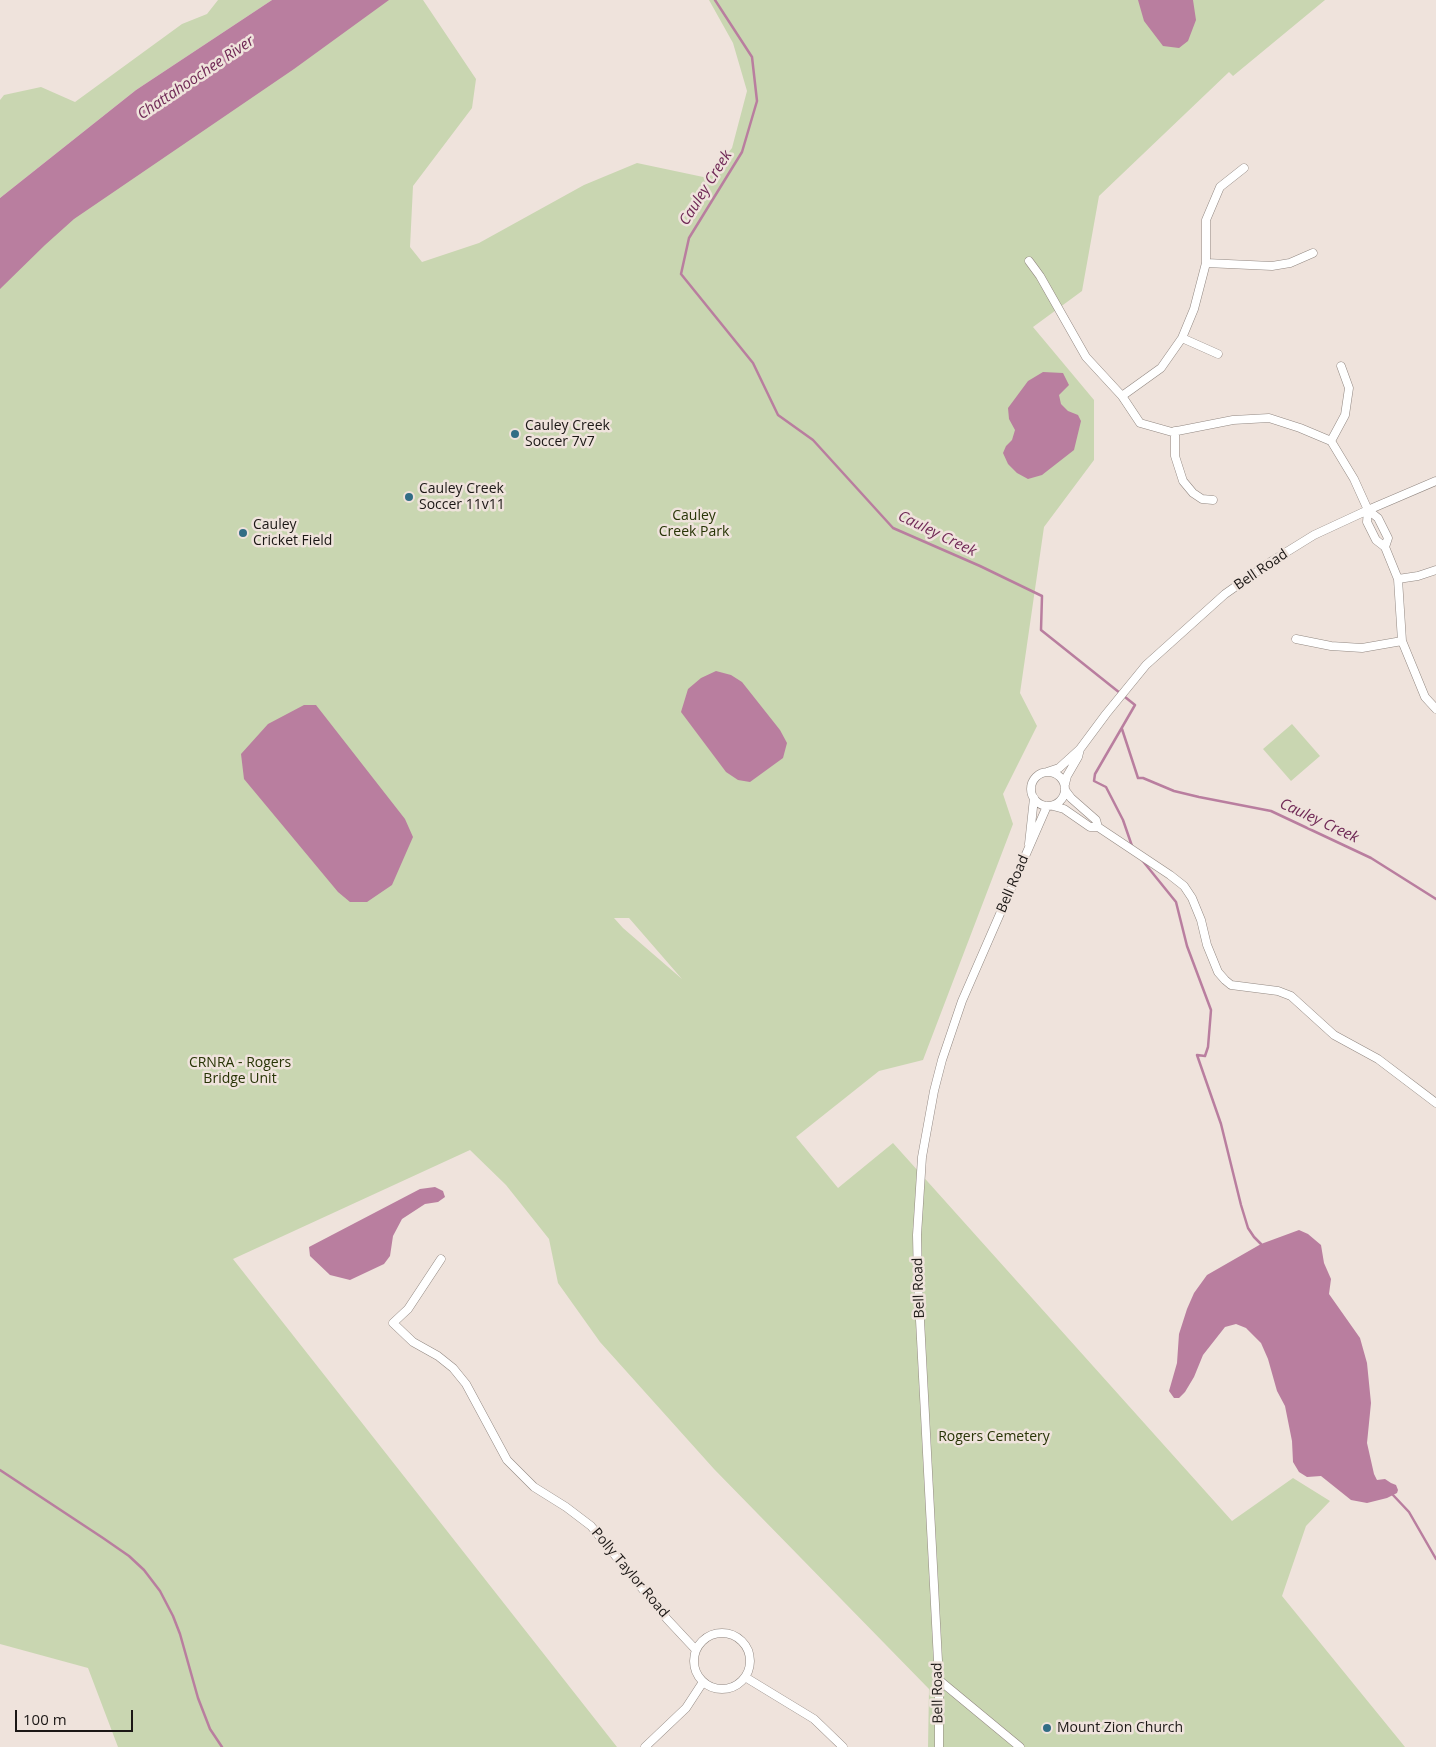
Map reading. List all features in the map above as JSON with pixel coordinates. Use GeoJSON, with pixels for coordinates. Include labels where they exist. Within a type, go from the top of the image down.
{"type":"FeatureCollection","features":[{"type":"Feature","properties":{"kind":"street"},"geometry":{"type":"LineString","coordinates":[[1122,396],[1161,368],[1182,338],[1194,309],[1206,263],[1206,220],[1220,187],[1244,168]]}},
{"type":"Feature","properties":{"kind":"street"},"geometry":{"type":"LineString","coordinates":[[1206,263],[1272,266],[1290,264],[1313,253]]}},
{"type":"Feature","properties":{"kind":"street"},"geometry":{"type":"LineString","coordinates":[[1029,261],[1040,276],[1086,357],[1122,396],[1140,423],[1172,432],[1233,420],[1269,418],[1331,441],[1354,479],[1368,510],[1378,518],[1388,538],[1386,547],[1398,579],[1402,641],[1425,697],[1436,709]]}},
{"type":"Feature","properties":{"kind":"street"},"geometry":{"type":"LineString","coordinates":[[1182,338],[1218,354]]}},
{"type":"Feature","properties":{"kind":"street"},"geometry":{"type":"LineString","coordinates":[[1331,441],[1345,415],[1349,388],[1341,366]]}},
{"type":"Feature","properties":{"kind":"street"},"geometry":{"type":"LineString","coordinates":[[1176,431],[1175,456],[1183,481],[1193,493],[1202,499],[1213,500]]}},
{"type":"Feature","properties":{"kind":"street","name":"Bell Road"},"geometry":{"type":"LineString","coordinates":[[1028,848],[1034,798],[1032,793],[1037,777],[1059,768],[1080,748],[1146,666],[1225,594],[1272,561],[1314,536],[1368,510],[1436,481]]}},
{"type":"Feature","properties":{"kind":"street"},"geometry":{"type":"LineString","coordinates":[[1368,510],[1367,522],[1376,540],[1386,547]]}},
{"type":"Feature","properties":{"kind":"street"},"geometry":{"type":"LineString","coordinates":[[1398,579],[1418,576],[1436,570]]}},
{"type":"Feature","properties":{"kind":"street"},"geometry":{"type":"LineString","coordinates":[[1296,639],[1331,646],[1362,648],[1402,641]]}},
{"type":"Feature","properties":{"kind":"street","name":"Bell Road"},"geometry":{"type":"LineString","coordinates":[[939,1747],[939,1680],[918,1282],[917,1234],[922,1157],[934,1091],[967,985],[1018,876],[1028,848],[1050,806],[1062,800],[1067,776],[1078,757],[1080,748]]}},
{"type":"Feature","properties":{"kind":"street"},"geometry":{"type":"LineString","coordinates":[[1047,772],[1058,776],[1071,798],[1096,820],[1098,828]]}},
{"type":"Feature","properties":{"kind":"street"},"geometry":{"type":"LineString","coordinates":[[1034,798],[1037,802],[1064,809],[1090,827],[1098,828],[1184,886],[1192,898],[1201,920],[1218,972],[1231,985],[1278,990],[1291,996],[1334,1035],[1378,1059],[1436,1102]]}},
{"type":"Feature","properties":{"kind":"street","name":"Polly Taylor Road"},"geometry":{"type":"LineString","coordinates":[[441,1259],[408,1309],[393,1323],[413,1342],[438,1356],[453,1368],[466,1384],[507,1460],[534,1487],[566,1507],[591,1526],[667,1619],[696,1650]]}},
{"type":"Feature","properties":{"kind":"street"},"geometry":{"type":"LineString","coordinates":[[721,1633],[737,1638],[747,1648],[750,1655],[749,1668],[745,1677],[732,1688],[723,1690],[713,1688],[703,1682],[694,1666],[696,1650],[701,1642],[712,1635],[721,1633]]}},
{"type":"Feature","properties":{"kind":"street"},"geometry":{"type":"LineString","coordinates":[[745,1677],[814,1720],[843,1747]]}},
{"type":"Feature","properties":{"kind":"street"},"geometry":{"type":"LineString","coordinates":[[939,1680],[1020,1747]]}},
{"type":"Feature","properties":{"kind":"street"},"geometry":{"type":"LineString","coordinates":[[645,1747],[686,1708],[703,1682]]}},
{"type":"Feature","properties":{"kind":"green space"},"geometry":{"type":"Polygon","coordinates":[[[218,0],[272,0],[136,90],[0,198],[0,100],[4,95],[41,87],[75,102],[182,24],[207,14],[218,0]]]}},
{"type":"Feature","properties":{"kind":"green space"},"geometry":{"type":"Polygon","coordinates":[[[375,0],[423,0],[476,79],[472,108],[413,186],[410,247],[422,262],[479,243],[584,185],[637,163],[708,178],[732,148],[747,91],[733,43],[709,0],[1325,0],[1233,76],[1229,72],[1099,196],[1082,291],[1033,327],[1094,400],[1094,460],[1044,527],[1020,693],[1037,726],[1003,794],[1013,824],[923,1060],[879,1071],[796,1137],[838,1188],[893,1143],[1232,1521],[1293,1478],[1330,1501],[1306,1526],[1282,1596],[1405,1747],[928,1747],[929,1689],[714,1469],[600,1342],[558,1283],[549,1239],[506,1185],[470,1150],[233,1259],[617,1747],[118,1747],[88,1668],[0,1644],[0,268],[375,0]],[[614,918],[682,979],[629,918],[614,918]]]}},
{"type":"Feature","properties":{"kind":"green space"},"geometry":{"type":"Polygon","coordinates":[[[1292,724],[1320,756],[1291,781],[1263,749],[1292,724]]]}},
{"type":"Feature","properties":{"kind":"water","name":"Chattahoochee River"},"geometry":{"type":"Polygon","coordinates":[[[272,0],[389,0],[294,69],[74,219],[0,289],[0,198],[136,90],[272,0]]]}},
{"type":"Feature","properties":{"kind":"water"},"geometry":{"type":"Polygon","coordinates":[[[1138,0],[1193,0],[1196,20],[1188,41],[1179,48],[1163,46],[1144,21],[1138,0]]]}},
{"type":"Feature","properties":{"kind":"water"},"geometry":{"type":"Polygon","coordinates":[[[1043,372],[1063,373],[1069,385],[1059,395],[1061,404],[1068,411],[1078,415],[1081,421],[1074,450],[1042,475],[1028,479],[1017,473],[1008,464],[1003,453],[1006,446],[1012,440],[1015,430],[1009,419],[1008,408],[1028,381],[1043,372]]]}},
{"type":"Feature","properties":{"kind":"water"},"geometry":{"type":"Polygon","coordinates":[[[716,671],[731,675],[742,682],[780,730],[787,743],[783,758],[750,782],[738,780],[726,772],[681,712],[688,689],[701,678],[716,671]]]}},
{"type":"Feature","properties":{"kind":"water"},"geometry":{"type":"Polygon","coordinates":[[[304,705],[316,705],[405,819],[413,837],[392,885],[367,902],[350,902],[338,892],[244,779],[241,754],[268,724],[304,705]]]}},
{"type":"Feature","properties":{"kind":"water"},"geometry":{"type":"Polygon","coordinates":[[[435,1187],[443,1191],[445,1197],[438,1202],[425,1204],[402,1219],[393,1236],[390,1256],[384,1264],[350,1280],[330,1275],[310,1256],[309,1247],[420,1189],[435,1187]]]}},
{"type":"Feature","properties":{"kind":"water"},"geometry":{"type":"Polygon","coordinates":[[[1299,1230],[1308,1234],[1321,1245],[1324,1263],[1331,1279],[1329,1294],[1360,1338],[1367,1363],[1371,1403],[1367,1443],[1374,1474],[1377,1480],[1385,1479],[1396,1485],[1398,1490],[1397,1493],[1387,1498],[1367,1503],[1351,1500],[1321,1476],[1307,1477],[1299,1472],[1293,1462],[1292,1441],[1285,1406],[1277,1391],[1268,1359],[1261,1343],[1246,1328],[1236,1324],[1225,1327],[1203,1355],[1194,1377],[1185,1392],[1179,1398],[1174,1398],[1169,1391],[1177,1363],[1179,1334],[1187,1309],[1194,1293],[1207,1275],[1261,1244],[1299,1230]]]}},
{"type":"Feature","properties":{"kind":"waterway","name":"Cauley Creek"},"geometry":{"type":"LineString","coordinates":[[715,0],[752,57],[757,101],[742,152],[689,238],[681,274],[753,363],[778,415],[813,440],[893,528],[980,566],[1042,596],[1041,630],[1135,705],[1095,774],[1094,781],[1106,787],[1123,820],[1132,846]]}},
{"type":"Feature","properties":{"kind":"waterway","name":"Cauley Creek"},"geometry":{"type":"LineString","coordinates":[[1122,729],[1138,778],[1143,778],[1174,791],[1271,811],[1371,858],[1436,899]]}},
{"type":"Feature","properties":{"kind":"waterway"},"geometry":{"type":"LineString","coordinates":[[1142,860],[1176,902],[1187,946],[1211,1010],[1208,1047],[1205,1056],[1197,1055],[1221,1124],[1248,1228],[1261,1244]]}},
{"type":"Feature","properties":{"kind":"waterway"},"geometry":{"type":"LineString","coordinates":[[0,1470],[129,1556],[144,1570],[160,1591],[173,1616],[198,1698],[210,1729],[222,1747]]}},
{"type":"Feature","properties":{"kind":"waterway"},"geometry":{"type":"LineString","coordinates":[[1393,1495],[1409,1512],[1436,1559]]}},
{"type":"Feature","properties":{"kind":"place","name":"Cauley Creek Soccer 7v7"},"geometry":{"type":"Point","coordinates":[515,434]}},
{"type":"Feature","properties":{"kind":"place","name":"Cauley Creek Soccer 11v11"},"geometry":{"type":"Point","coordinates":[409,497]}},
{"type":"Feature","properties":{"kind":"place","name":"Cauley Cricket Field"},"geometry":{"type":"Point","coordinates":[243,533]}},
{"type":"Feature","properties":{"kind":"place","name":"Mount Zion Church"},"geometry":{"type":"Point","coordinates":[1047,1728]}},
{"type":"Feature","properties":{"kind":"park label","name":"Cauley Creek Park"},"geometry":{"type":"Point","coordinates":[694,524]}},
{"type":"Feature","properties":{"kind":"park label","name":"CRNRA - Rogers Bridge Unit"},"geometry":{"type":"Point","coordinates":[240,1072]}},
{"type":"Feature","properties":{"kind":"park label","name":"Rogers Cemetery"},"geometry":{"type":"Point","coordinates":[994,1437]}}]}
